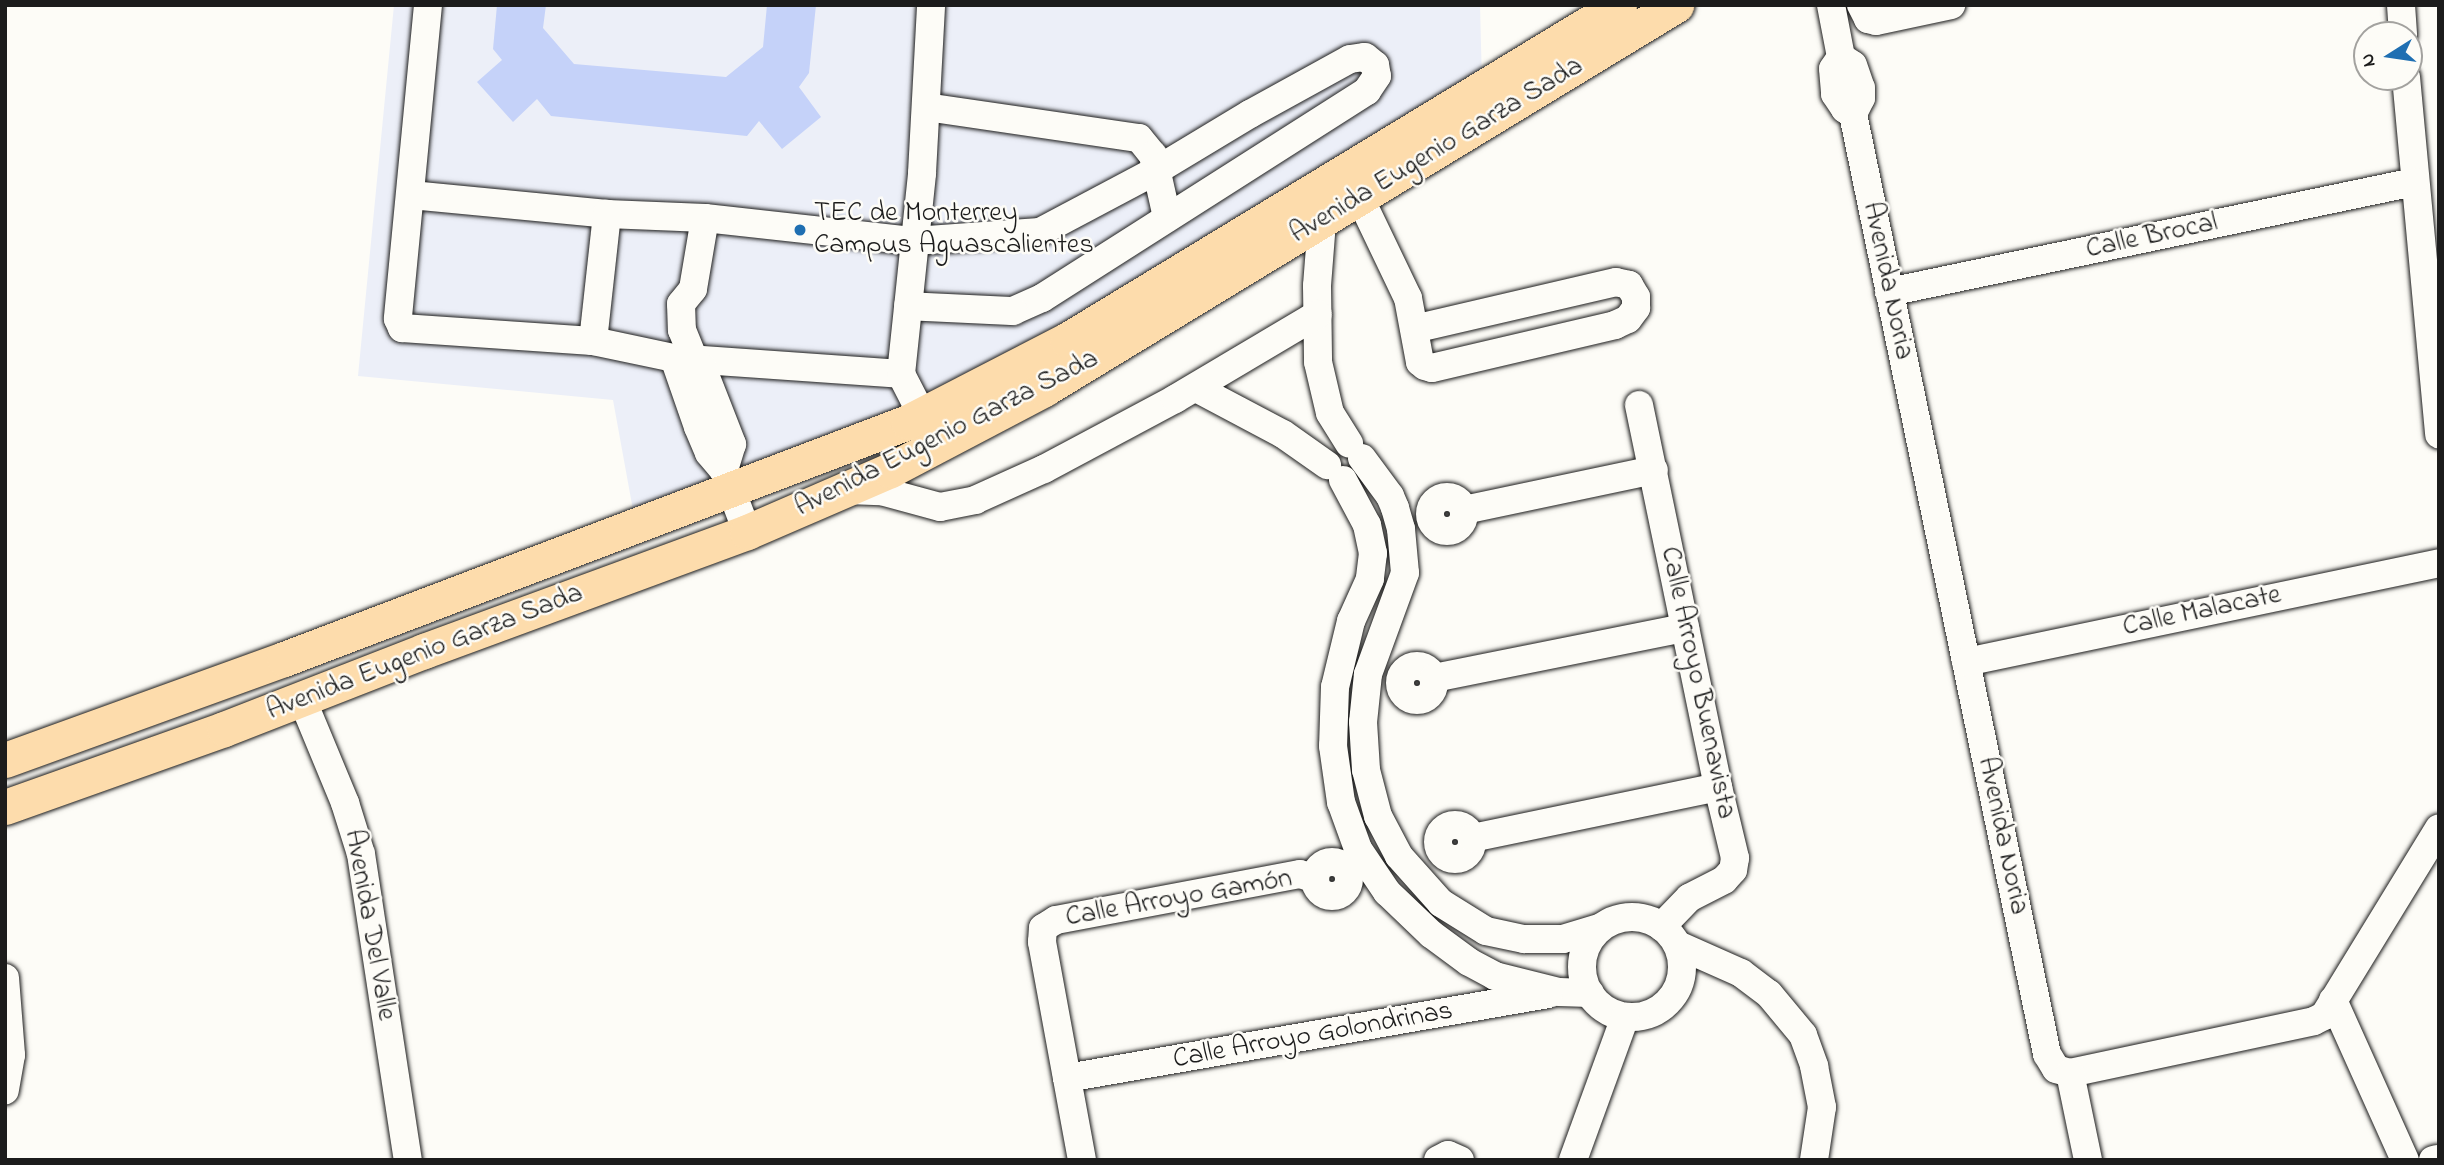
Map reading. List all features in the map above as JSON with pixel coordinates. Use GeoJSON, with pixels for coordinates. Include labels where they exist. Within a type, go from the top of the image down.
{"type":"FeatureCollection","features":[{"type":"Feature","properties":{"kind":"main road","name":"Avenida Eugenio Garza Sada"},"geometry":{"type":"LineString","coordinates":[[5,760],[284,659],[727,480],[844,448],[922,415],[1067,340],[1619,5]]}},
{"type":"Feature","properties":{"kind":"main road","name":"Avenida Eugenio Garza Sada"},"geometry":{"type":"LineString","coordinates":[[5,807],[747,532],[847,490],[1044,389],[1675,5]]}},
{"type":"Feature","properties":{"kind":"street"},"geometry":{"type":"LineString","coordinates":[[428,5],[398,319],[402,328],[593,341],[684,359],[901,374]]}},
{"type":"Feature","properties":{"kind":"street"},"geometry":{"type":"LineString","coordinates":[[922,415],[901,374],[926,107],[931,5]]}},
{"type":"Feature","properties":{"kind":"street","name":"Avenida Noria"},"geometry":{"type":"LineString","coordinates":[[1831,5],[1841,57],[1853,65],[1861,88],[1861,98],[1853,114],[2047,1054],[2056,1069],[2070,1073]]}},
{"type":"Feature","properties":{"kind":"street"},"geometry":{"type":"LineString","coordinates":[[1864,12],[1876,21],[1951,5]]}},
{"type":"Feature","properties":{"kind":"street"},"geometry":{"type":"LineString","coordinates":[[411,195],[607,214],[705,218],[914,241],[1040,232],[1157,170],[1250,114],[1350,59],[1365,57],[1375,65],[1377,76],[1367,91],[1042,298],[1013,311],[908,306]]}},
{"type":"Feature","properties":{"kind":"street"},"geometry":{"type":"LineString","coordinates":[[2407,91],[2439,434]]}},
{"type":"Feature","properties":{"kind":"street"},"geometry":{"type":"LineString","coordinates":[[926,107],[1139,138],[1153,155],[1167,217]]}},
{"type":"Feature","properties":{"kind":"street","name":"Calle Brocal"},"geometry":{"type":"LineString","coordinates":[[1889,292],[2414,182]]}},
{"type":"Feature","properties":{"kind":"street"},"geometry":{"type":"LineString","coordinates":[[1360,198],[1408,298],[1420,362],[1432,368],[1615,326],[1628,319],[1636,308],[1636,297],[1629,285],[1616,282],[1414,329]]}},
{"type":"Feature","properties":{"kind":"street"},"geometry":{"type":"LineString","coordinates":[[593,341],[607,214]]}},
{"type":"Feature","properties":{"kind":"street"},"geometry":{"type":"LineString","coordinates":[[705,218],[693,289],[681,304],[684,359],[709,453],[727,480],[747,532]]}},
{"type":"Feature","properties":{"kind":"street"},"geometry":{"type":"LineString","coordinates":[[1322,222],[1318,362],[1330,413],[1390,496],[1401,529],[1405,573],[1368,674],[1363,722],[1366,770],[1378,816],[1399,856],[1441,903],[1486,931],[1524,939],[1563,939],[1599,928],[1622,917],[1639,917],[1741,973],[1769,994],[1803,1035],[1814,1066],[1822,1107],[1814,1160]]}},
{"type":"Feature","properties":{"kind":"street"},"geometry":{"type":"LineString","coordinates":[[847,490],[881,491],[940,508],[975,500],[1044,469],[1196,388],[1318,314]]}},
{"type":"Feature","properties":{"kind":"street"},"geometry":{"type":"LineString","coordinates":[[1196,388],[1297,444],[1335,473],[1367,525],[1373,553],[1370,579],[1351,621],[1335,687],[1333,746],[1341,802],[1358,849],[1387,892],[1431,934],[1469,962],[1495,976],[1559,992],[1590,993]]}},
{"type":"Feature","properties":{"kind":"street","name":"Calle Arroyo Buenavista"},"geometry":{"type":"LineString","coordinates":[[1639,405],[1735,858],[1733,870],[1724,880],[1689,898],[1670,936]]}},
{"type":"Feature","properties":{"kind":"street"},"geometry":{"type":"LineString","coordinates":[[1297,444],[1306,445],[1323,436],[1330,413]]}},
{"type":"Feature","properties":{"kind":"street"},"geometry":{"type":"LineString","coordinates":[[1464,509],[1654,470]]}},
{"type":"Feature","properties":{"kind":"street","name":"Calle Malacate"},"geometry":{"type":"LineString","coordinates":[[1966,662],[2439,563]]}},
{"type":"Feature","properties":{"kind":"street"},"geometry":{"type":"LineString","coordinates":[[1434,678],[1685,628]]}},
{"type":"Feature","properties":{"kind":"street","name":"Avenida Del Valle"},"geometry":{"type":"LineString","coordinates":[[302,699],[345,803],[361,854],[408,1160]]}},
{"type":"Feature","properties":{"kind":"street"},"geometry":{"type":"LineString","coordinates":[[1472,838],[1718,787]]}},
{"type":"Feature","properties":{"kind":"street"},"geometry":{"type":"LineString","coordinates":[[2088,1160],[2070,1073],[2314,1021],[2324,1016],[2439,828]]}},
{"type":"Feature","properties":{"kind":"street","name":"Calle Arroyo Gamón"},"geometry":{"type":"LineString","coordinates":[[1067,1078],[1042,942],[1043,928],[1056,920],[1300,874],[1315,878]]}},
{"type":"Feature","properties":{"kind":"street"},"geometry":{"type":"LineString","coordinates":[[1599,928],[1588,942],[1582,958],[1582,970],[1590,993],[1608,1012],[1625,1017],[1649,1015],[1665,1006],[1676,992],[1682,977],[1670,936]]}},
{"type":"Feature","properties":{"kind":"street"},"geometry":{"type":"LineString","coordinates":[[1461,1011],[1471,1002],[1474,987],[1469,962]]}},
{"type":"Feature","properties":{"kind":"street"},"geometry":{"type":"LineString","coordinates":[[5,978],[11,1055],[5,1090]]}},
{"type":"Feature","properties":{"kind":"street","name":"Calle Arroyo Golondrinas"},"geometry":{"type":"LineString","coordinates":[[1067,1078],[1559,992]]}},
{"type":"Feature","properties":{"kind":"street"},"geometry":{"type":"LineString","coordinates":[[2333,1000],[2405,1160]]}},
{"type":"Feature","properties":{"kind":"street"},"geometry":{"type":"LineString","coordinates":[[1573,1160],[1625,1017]]}},
{"type":"Feature","properties":{"kind":"street"},"geometry":{"type":"LineString","coordinates":[[1067,1078],[1082,1160]]}},
{"type":"Feature","properties":{"kind":"street"},"geometry":{"type":"LineString","coordinates":[[1438,1160],[1448,1155],[1460,1160]]}},
{"type":"Feature","properties":{"kind":"shaded area","name":"TEC de Monterrey Campus Aguascalientes"},"geometry":{"type":"Polygon","coordinates":[[[394,5],[1480,5],[1482,84],[905,416],[633,510],[613,400],[358,376],[394,5]]]}},
{"type":"Feature","properties":{"kind":"building"},"geometry":{"type":"Polygon","coordinates":[[[497,5],[546,5],[543,28],[574,64],[726,77],[763,47],[767,5],[816,5],[809,73],[799,87],[821,117],[782,149],[759,121],[747,136],[551,116],[537,99],[513,122],[477,82],[502,60],[493,49],[497,5]]]}},
{"type":"Feature","properties":{"kind":"place","name":"TEC de Monterrey Campus Aguascalientes"},"geometry":{"type":"Point","coordinates":[800,230]}}]}
